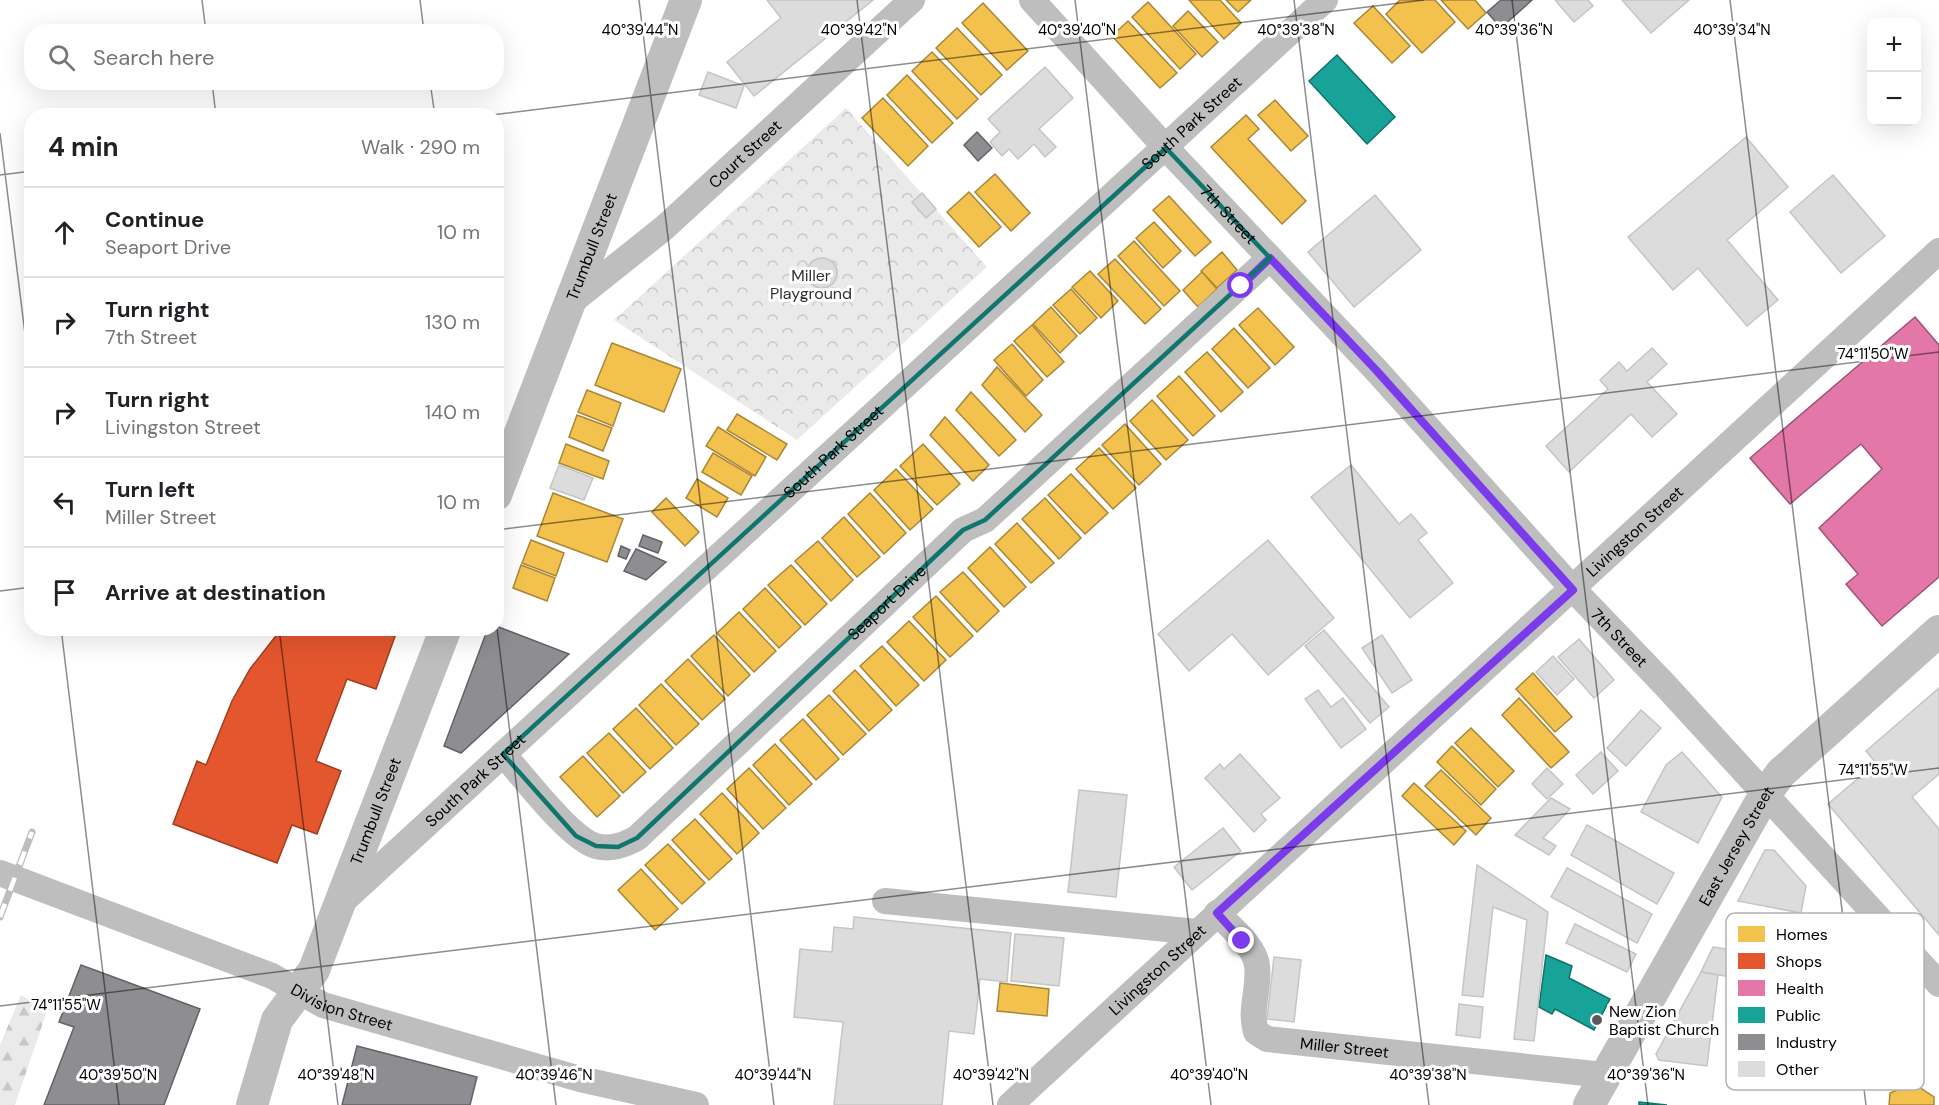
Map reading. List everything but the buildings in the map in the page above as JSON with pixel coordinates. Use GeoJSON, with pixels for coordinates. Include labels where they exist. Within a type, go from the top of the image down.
{"type":"FeatureCollection","features":[{"type":"Feature","properties":{"kind":"street","name":"Trumbull Street"},"geometry":{"type":"LineString","coordinates":[[504,474],[686,0]]}},
{"type":"Feature","properties":{"kind":"street","name":"Court Street"},"geometry":{"type":"LineString","coordinates":[[570,303],[664,228],[912,0]]}},
{"type":"Feature","properties":{"kind":"street","name":"7th Street"},"geometry":{"type":"LineString","coordinates":[[1032,0],[1166,148],[1376,370],[1573,590],[1665,685],[1873,913]]}},
{"type":"Feature","properties":{"kind":"street","name":"South Park Street"},"geometry":{"type":"LineString","coordinates":[[341,903],[1325,0]]}},
{"type":"Feature","properties":{"kind":"street","name":"Livingston Street"},"geometry":{"type":"LineString","coordinates":[[1010,1105],[1217,913],[1573,590],[1939,251]]}},
{"type":"Feature","properties":{"kind":"street","name":"Seaport Drive"},"geometry":{"type":"LineString","coordinates":[[503,754],[576,836],[596,846],[618,847],[637,838],[963,530],[985,520],[1270,258]]}},
{"type":"Feature","properties":{"kind":"street","name":"East Jersey Street"},"geometry":{"type":"LineString","coordinates":[[1589,1105],[1764,796],[1781,773],[1939,630]]}},
{"type":"Feature","properties":{"kind":"street","name":"Trumbull Street"},"geometry":{"type":"LineString","coordinates":[[252,1105],[277,1020],[314,970],[443,636]]}},
{"type":"Feature","properties":{"kind":"street","name":"Division Street"},"geometry":{"type":"LineString","coordinates":[[0,873],[272,976],[323,1005],[580,1079],[696,1105]]}},
{"type":"Feature","properties":{"kind":"street"},"geometry":{"type":"LineString","coordinates":[[885,901],[1197,932]]}},
{"type":"Feature","properties":{"kind":"street","name":"Miller Street"},"geometry":{"type":"LineString","coordinates":[[1217,913],[1252,953],[1257,966],[1253,1021],[1256,1032],[1267,1039],[1604,1075]]}},
{"type":"Feature","properties":{"kind":"street","name":"7th Street"},"geometry":{"type":"LineString","coordinates":[[1924,968],[1939,984]]}},
{"type":"Feature","properties":{"kind":"highlighted area"},"geometry":{"type":"Polygon","coordinates":[[[1166,148],[1270,258],[985,520],[963,530],[637,838],[618,847],[596,846],[576,836],[503,754],[1166,148]]]}},
{"type":"Feature","properties":{"kind":"green space","name":"Miller Playground"},"geometry":{"type":"Polygon","coordinates":[[[846,108],[987,267],[797,440],[614,320],[846,108]]]}},
{"type":"Feature","properties":{"kind":"green space"},"geometry":{"type":"Polygon","coordinates":[[[21,995],[47,1011],[15,1105],[0,1105],[0,1045],[21,995]]]}},
{"type":"Feature","properties":{"kind":"railway"},"geometry":{"type":"LineString","coordinates":[[0,917],[32,832]]}},
{"type":"Feature","properties":{"kind":"place","name":"New Zion Baptist Church"},"geometry":{"type":"Point","coordinates":[1597,1020]}},
{"type":"Feature","properties":{"kind":"route"},"geometry":{"type":"LineString","coordinates":[[1241,286],[1270,258],[1376,370],[1573,590],[1217,913],[1242,941]]}}]}
